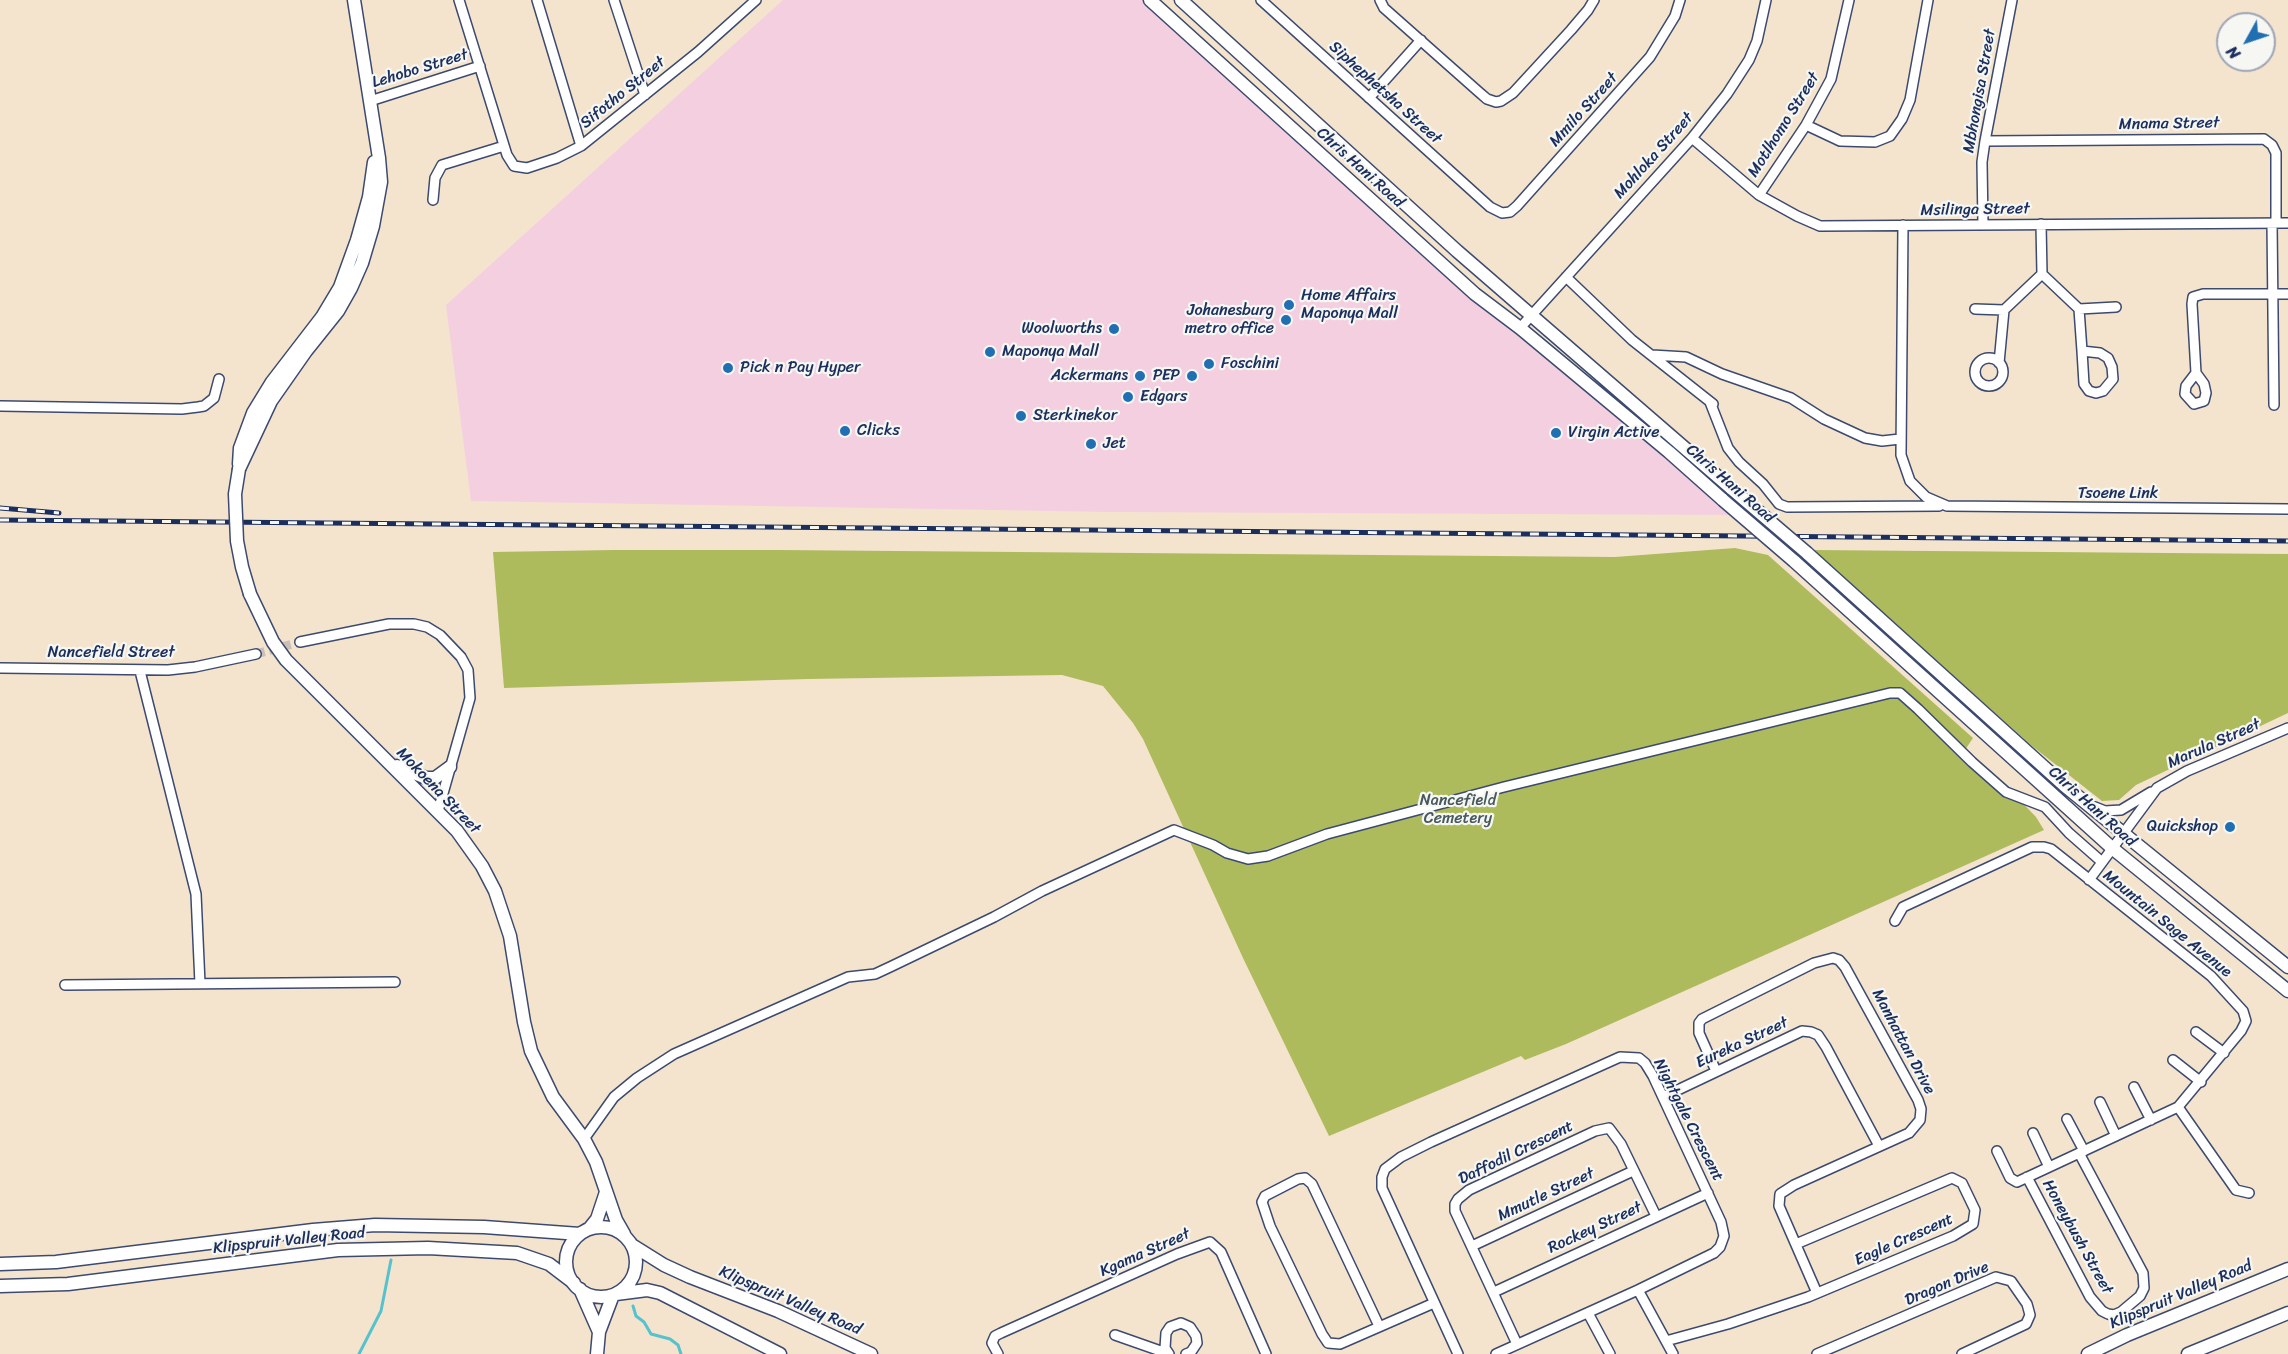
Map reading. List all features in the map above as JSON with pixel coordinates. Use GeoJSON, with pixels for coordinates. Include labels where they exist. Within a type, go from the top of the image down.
{"type":"FeatureCollection","features":[{"type":"Feature","properties":{"kind":"main road","name":"Mokoena Street"},"geometry":{"type":"LineString","coordinates":[[354,0],[375,143],[369,197],[351,260],[340,287],[322,317],[253,413],[238,469],[235,494],[237,541],[242,567],[249,594],[273,642],[286,660],[438,811],[468,846],[495,891],[510,936],[531,1051],[553,1098],[584,1139],[596,1162],[624,1234]]}},
{"type":"Feature","properties":{"kind":"main road","name":"Chris Hani Road"},"geometry":{"type":"LineString","coordinates":[[1150,0],[1475,294],[1520,328],[1794,561],[2112,848],[2288,991]]}},
{"type":"Feature","properties":{"kind":"main road","name":"Chris Hani Road"},"geometry":{"type":"LineString","coordinates":[[1182,0],[1458,251],[1807,553],[2122,834],[2288,967]]}},
{"type":"Feature","properties":{"kind":"main road"},"geometry":{"type":"LineString","coordinates":[[385,759],[412,774],[426,778],[435,778],[450,767]]}},
{"type":"Feature","properties":{"kind":"main road"},"geometry":{"type":"LineString","coordinates":[[599,1332],[567,1266],[567,1257],[569,1248],[602,1208],[606,1191]]}},
{"type":"Feature","properties":{"kind":"main road","name":"Klipspruit Valley Road"},"geometry":{"type":"LineString","coordinates":[[0,1264],[56,1262],[313,1230],[375,1225],[585,1231]]}},
{"type":"Feature","properties":{"kind":"main road"},"geometry":{"type":"LineString","coordinates":[[585,1231],[607,1227],[624,1234],[632,1245],[636,1264],[634,1275],[629,1283],[614,1294],[599,1332],[597,1354]]}},
{"type":"Feature","properties":{"kind":"main road","name":"Klipspruit Valley Road"},"geometry":{"type":"LineString","coordinates":[[632,1245],[690,1278],[778,1311],[871,1354]]}},
{"type":"Feature","properties":{"kind":"main road","name":"Klipspruit Valley Road"},"geometry":{"type":"LineString","coordinates":[[0,1286],[68,1284],[338,1250],[428,1248],[517,1253],[549,1264],[577,1286]]}},
{"type":"Feature","properties":{"kind":"main road","name":"Klipspruit Valley Road"},"geometry":{"type":"LineString","coordinates":[[2088,1354],[2127,1335],[2288,1269]]}},
{"type":"Feature","properties":{"kind":"main road"},"geometry":{"type":"LineString","coordinates":[[577,1286],[592,1296],[647,1290],[660,1293],[780,1354]]}},
{"type":"Feature","properties":{"kind":"main road"},"geometry":{"type":"LineString","coordinates":[[2188,1354],[2288,1313]]}},
{"type":"Feature","properties":{"kind":"street"},"geometry":{"type":"LineString","coordinates":[[433,200],[435,178],[442,165],[504,146],[459,0]]}},
{"type":"Feature","properties":{"kind":"street"},"geometry":{"type":"LineString","coordinates":[[537,0],[581,146]]}},
{"type":"Feature","properties":{"kind":"street"},"geometry":{"type":"LineString","coordinates":[[614,0],[645,94]]}},
{"type":"Feature","properties":{"kind":"street","name":"Sifotho Street"},"geometry":{"type":"LineString","coordinates":[[504,146],[514,166],[527,168],[557,158],[581,146],[698,52],[756,0]]}},
{"type":"Feature","properties":{"kind":"street","name":"Siphephetsha Street"},"geometry":{"type":"LineString","coordinates":[[1261,0],[1271,4],[1369,98],[1490,207]]}},
{"type":"Feature","properties":{"kind":"street"},"geometry":{"type":"LineString","coordinates":[[1380,0],[1384,8],[1487,99],[1501,101],[1513,93],[1564,38],[1594,0]]}},
{"type":"Feature","properties":{"kind":"street","name":"Mmilo Street"},"geometry":{"type":"LineString","coordinates":[[1490,207],[1498,213],[1506,213],[1522,202],[1650,57],[1675,16],[1680,0]]}},
{"type":"Feature","properties":{"kind":"street","name":"Mohloka Street"},"geometry":{"type":"LineString","coordinates":[[1520,328],[1692,138],[1727,94],[1749,60],[1757,41],[1766,0]]}},
{"type":"Feature","properties":{"kind":"street","name":"Motlhomo Street"},"geometry":{"type":"LineString","coordinates":[[1759,195],[1806,125],[1831,79],[1849,0]]}},
{"type":"Feature","properties":{"kind":"street"},"geometry":{"type":"LineString","coordinates":[[1806,125],[1840,141],[1875,142],[1890,136],[1902,119],[1910,100],[1928,0]]}},
{"type":"Feature","properties":{"kind":"street","name":"Mbhongisa Street"},"geometry":{"type":"LineString","coordinates":[[1983,225],[1982,162],[2012,0]]}},
{"type":"Feature","properties":{"kind":"street"},"geometry":{"type":"LineString","coordinates":[[1369,98],[1421,40]]}},
{"type":"Feature","properties":{"kind":"street","name":"Lehobo Street"},"geometry":{"type":"LineString","coordinates":[[369,101],[480,66]]}},
{"type":"Feature","properties":{"kind":"street","name":"Msilinga Street"},"geometry":{"type":"LineString","coordinates":[[1692,138],[1759,195],[1797,216],[1820,225],[2288,223]]}},
{"type":"Feature","properties":{"kind":"street","name":"Mnama Street"},"geometry":{"type":"LineString","coordinates":[[1985,141],[2260,138],[2270,142],[2276,153],[2273,294],[2274,405]]}},
{"type":"Feature","properties":{"kind":"street"},"geometry":{"type":"LineString","coordinates":[[2041,224],[2042,274],[2079,309],[2082,351],[2085,384],[2089,391],[2096,393],[2103,391],[2113,380],[2112,367],[2108,358],[2100,353],[2082,351]]}},
{"type":"Feature","properties":{"kind":"street"},"geometry":{"type":"LineString","coordinates":[[1566,277],[1610,320],[1652,355],[1686,357],[1722,374],[1791,398],[1824,419],[1865,438],[1882,441],[1900,439],[1903,225]]}},
{"type":"Feature","properties":{"kind":"street"},"geometry":{"type":"LineString","coordinates":[[1999,363],[2004,310],[2042,274]]}},
{"type":"Feature","properties":{"kind":"street"},"geometry":{"type":"LineString","coordinates":[[2196,373],[2193,297],[2203,294],[2288,294]]}},
{"type":"Feature","properties":{"kind":"street"},"geometry":{"type":"LineString","coordinates":[[2079,309],[2116,307]]}},
{"type":"Feature","properties":{"kind":"street"},"geometry":{"type":"LineString","coordinates":[[1975,309],[2004,310]]}},
{"type":"Feature","properties":{"kind":"street","name":"Tsoene Link"},"geometry":{"type":"LineString","coordinates":[[1652,355],[1714,405],[1728,448],[1738,462],[1763,484],[1779,504],[1787,507],[2288,509]]}},
{"type":"Feature","properties":{"kind":"street"},"geometry":{"type":"LineString","coordinates":[[0,406],[182,409],[204,406],[214,398],[219,379]]}},
{"type":"Feature","properties":{"kind":"street","name":"Tsoene Link"},"geometry":{"type":"LineString","coordinates":[[1900,439],[1905,471],[1917,490],[1933,502],[1947,506]]}},
{"type":"Feature","properties":{"kind":"street"},"geometry":{"type":"LineString","coordinates":[[300,642],[400,622],[427,627],[440,635],[460,657],[468,670],[470,698],[438,811]]}},
{"type":"Feature","properties":{"kind":"street","name":"Nancefield Street"},"geometry":{"type":"LineString","coordinates":[[0,668],[140,670],[195,667],[256,654]]}},
{"type":"Feature","properties":{"kind":"street"},"geometry":{"type":"LineString","coordinates":[[140,670],[194,885],[200,984]]}},
{"type":"Feature","properties":{"kind":"street"},"geometry":{"type":"LineString","coordinates":[[584,1139],[614,1097],[637,1078],[674,1054],[848,977],[875,974],[890,968],[994,917],[1041,891],[1174,830],[1213,844],[1227,853],[1248,859],[1268,856],[1327,834],[1504,787],[1890,693],[1900,693],[2006,792],[2045,807],[2068,833],[2102,862]]}},
{"type":"Feature","properties":{"kind":"street","name":"Marula Street"},"geometry":{"type":"LineString","coordinates":[[2112,848],[2157,788],[2187,771],[2288,728]]}},
{"type":"Feature","properties":{"kind":"street"},"geometry":{"type":"LineString","coordinates":[[2088,804],[2105,811],[2121,810],[2157,788]]}},
{"type":"Feature","properties":{"kind":"street","name":"Mountain Sage Avenue"},"geometry":{"type":"LineString","coordinates":[[1895,921],[1903,907],[2032,848],[2051,849],[2211,976],[2241,1007],[2246,1021],[2224,1053]]}},
{"type":"Feature","properties":{"kind":"street","name":"Mountain Sage Avenue"},"geometry":{"type":"LineString","coordinates":[[2089,880],[2112,848]]}},
{"type":"Feature","properties":{"kind":"street","name":"Manhattan Drive"},"geometry":{"type":"LineString","coordinates":[[1716,1071],[1699,1032],[1699,1023],[1702,1019],[1814,963],[1828,958],[1839,960],[1872,1015],[1921,1109],[1916,1127],[1909,1133],[1794,1185],[1780,1194],[1779,1206],[1817,1293]]}},
{"type":"Feature","properties":{"kind":"street"},"geometry":{"type":"LineString","coordinates":[[65,985],[395,982]]}},
{"type":"Feature","properties":{"kind":"street","name":"Eureka Street"},"geometry":{"type":"LineString","coordinates":[[1663,1097],[1802,1031],[1811,1032],[1818,1035],[1826,1047],[1879,1146]]}},
{"type":"Feature","properties":{"kind":"street"},"geometry":{"type":"LineString","coordinates":[[1997,1151],[2013,1181],[2027,1178],[2178,1107],[2224,1053],[2196,1032]]}},
{"type":"Feature","properties":{"kind":"street","name":"Nightgale Crescent"},"geometry":{"type":"LineString","coordinates":[[1458,1354],[1382,1188],[1382,1177],[1391,1164],[1431,1142],[1620,1057],[1633,1056],[1645,1063],[1708,1193],[1723,1229],[1720,1247],[1714,1253],[1638,1290],[1496,1354]]}},
{"type":"Feature","properties":{"kind":"street"},"geometry":{"type":"LineString","coordinates":[[2173,1060],[2201,1082]]}},
{"type":"Feature","properties":{"kind":"street"},"geometry":{"type":"LineString","coordinates":[[2134,1087],[2151,1120]]}},
{"type":"Feature","properties":{"kind":"street"},"geometry":{"type":"LineString","coordinates":[[2100,1102],[2116,1136]]}},
{"type":"Feature","properties":{"kind":"street"},"geometry":{"type":"LineString","coordinates":[[2178,1107],[2236,1190],[2249,1193]]}},
{"type":"Feature","properties":{"kind":"street"},"geometry":{"type":"LineString","coordinates":[[2067,1119],[2081,1152]]}},
{"type":"Feature","properties":{"kind":"street","name":"Daffodil Crescent"},"geometry":{"type":"LineString","coordinates":[[1517,1344],[1455,1211],[1458,1199],[1469,1190],[1558,1148],[1595,1131],[1609,1128],[1621,1144],[1656,1216]]}},
{"type":"Feature","properties":{"kind":"street"},"geometry":{"type":"LineString","coordinates":[[2033,1133],[2049,1167]]}},
{"type":"Feature","properties":{"kind":"street","name":"Honeybush Street"},"geometry":{"type":"LineString","coordinates":[[2027,1178],[2090,1297],[2102,1311],[2114,1315],[2121,1312],[2140,1296],[2144,1288],[2143,1273],[2081,1152]]}},
{"type":"Feature","properties":{"kind":"street","name":"Mmutle Street"},"geometry":{"type":"LineString","coordinates":[[1472,1246],[1633,1171]]}},
{"type":"Feature","properties":{"kind":"street"},"geometry":{"type":"LineString","coordinates":[[1329,1354],[1324,1338],[1270,1226],[1262,1202],[1265,1196],[1273,1190],[1301,1178],[1305,1178],[1312,1184],[1380,1326]]}},
{"type":"Feature","properties":{"kind":"street","name":"Eagle Crescent"},"geometry":{"type":"LineString","coordinates":[[1666,1341],[1757,1315],[1817,1293],[1953,1236],[1973,1224],[1975,1210],[1962,1183],[1952,1178],[1796,1244]]}},
{"type":"Feature","properties":{"kind":"street","name":"Rockey Street"},"geometry":{"type":"LineString","coordinates":[[1494,1292],[1708,1193]]}},
{"type":"Feature","properties":{"kind":"street","name":"Kgama Street"},"geometry":{"type":"LineString","coordinates":[[998,1354],[992,1343],[995,1336],[1177,1254],[1210,1242],[1221,1252],[1266,1354]]}},
{"type":"Feature","properties":{"kind":"street","name":"Dragon Drive"},"geometry":{"type":"LineString","coordinates":[[1817,1354],[1996,1277],[2011,1281],[2027,1304],[2030,1315],[2026,1324],[1962,1354]]}},
{"type":"Feature","properties":{"kind":"street"},"geometry":{"type":"LineString","coordinates":[[1638,1290],[1673,1354]]}},
{"type":"Feature","properties":{"kind":"street"},"geometry":{"type":"LineString","coordinates":[[1324,1338],[1330,1343],[1340,1344],[1434,1303]]}},
{"type":"Feature","properties":{"kind":"street"},"geometry":{"type":"LineString","coordinates":[[1588,1312],[1610,1354]]}},
{"type":"Feature","properties":{"kind":"street"},"geometry":{"type":"LineString","coordinates":[[1169,1354],[1165,1348],[1166,1333],[1170,1327],[1181,1323],[1190,1327],[1196,1336],[1197,1343],[1191,1352],[1186,1354]]}},
{"type":"Feature","properties":{"kind":"street"},"geometry":{"type":"LineString","coordinates":[[1115,1335],[1169,1354]]}},
{"type":"Feature","properties":{"kind":"shaded area","name":"Maponya Mall"},"geometry":{"type":"Polygon","coordinates":[[[783,0],[1148,0],[1510,328],[1734,515],[1111,512],[471,501],[446,305],[783,0]]]}},
{"type":"Feature","properties":{"kind":"green space","name":"Nancefield Cemetery"},"geometry":{"type":"Polygon","coordinates":[[[1735,548],[1768,555],[1973,738],[1965,750],[2007,787],[2036,817],[2044,830],[1566,1044],[1525,1060],[1521,1056],[1329,1136],[1243,958],[1143,739],[1103,686],[1062,675],[808,679],[504,688],[493,552],[778,550],[1615,557],[1735,548]]]}},
{"type":"Feature","properties":{"kind":"green space"},"geometry":{"type":"Polygon","coordinates":[[[1813,550],[2288,554],[2288,713],[2136,785],[2119,800],[2102,801],[2032,746],[1813,550]]]}},
{"type":"Feature","properties":{"kind":"waterway"},"geometry":{"type":"LineString","coordinates":[[359,1354],[381,1311],[391,1260]]}},
{"type":"Feature","properties":{"kind":"waterway"},"geometry":{"type":"LineString","coordinates":[[633,1306],[636,1316],[644,1322],[651,1334],[670,1339],[678,1345],[681,1354]]}},
{"type":"Feature","properties":{"kind":"tunnel"},"geometry":{"type":"LineString","coordinates":[[256,654],[300,642]]}},
{"type":"Feature","properties":{"kind":"railway"},"geometry":{"type":"LineString","coordinates":[[0,508],[59,513]]}},
{"type":"Feature","properties":{"kind":"railway"},"geometry":{"type":"LineString","coordinates":[[0,520],[2288,541]]}},
{"type":"Feature","properties":{"kind":"place","name":"Home Affairs Maponya Mall"},"geometry":{"type":"Point","coordinates":[1289,305]}},
{"type":"Feature","properties":{"kind":"place","name":"Johanesburg metro office"},"geometry":{"type":"Point","coordinates":[1286,320]}},
{"type":"Feature","properties":{"kind":"place","name":"Woolworths"},"geometry":{"type":"Point","coordinates":[1114,329]}},
{"type":"Feature","properties":{"kind":"place","name":"Maponya Mall"},"geometry":{"type":"Point","coordinates":[990,352]}},
{"type":"Feature","properties":{"kind":"place","name":"Foschini"},"geometry":{"type":"Point","coordinates":[1209,364]}},
{"type":"Feature","properties":{"kind":"place","name":"Pick n Pay Hyper"},"geometry":{"type":"Point","coordinates":[728,368]}},
{"type":"Feature","properties":{"kind":"place","name":"Ackermans"},"geometry":{"type":"Point","coordinates":[1140,376]}},
{"type":"Feature","properties":{"kind":"place","name":"PEP"},"geometry":{"type":"Point","coordinates":[1192,376]}},
{"type":"Feature","properties":{"kind":"place","name":"Edgars"},"geometry":{"type":"Point","coordinates":[1128,397]}},
{"type":"Feature","properties":{"kind":"place","name":"Sterkinekor"},"geometry":{"type":"Point","coordinates":[1021,416]}},
{"type":"Feature","properties":{"kind":"place","name":"Clicks"},"geometry":{"type":"Point","coordinates":[845,431]}},
{"type":"Feature","properties":{"kind":"place","name":"Virgin Active"},"geometry":{"type":"Point","coordinates":[1556,433]}},
{"type":"Feature","properties":{"kind":"place","name":"Jet"},"geometry":{"type":"Point","coordinates":[1091,444]}},
{"type":"Feature","properties":{"kind":"place","name":"Quickshop"},"geometry":{"type":"Point","coordinates":[2230,827]}}]}
